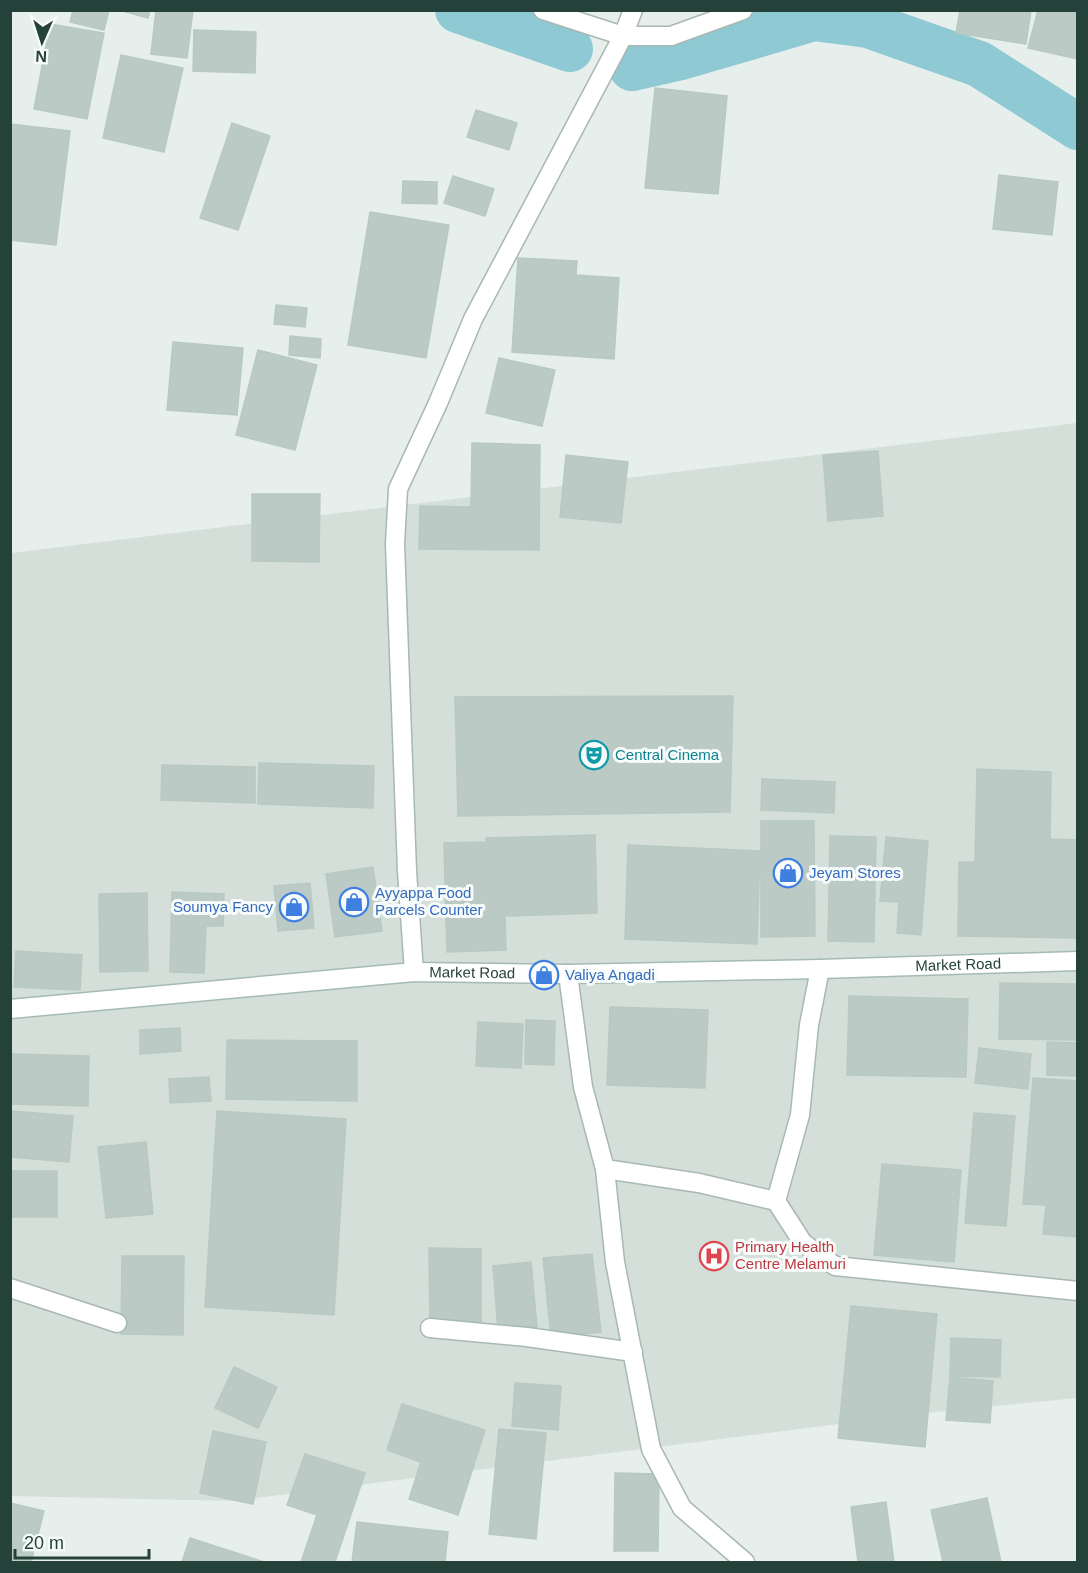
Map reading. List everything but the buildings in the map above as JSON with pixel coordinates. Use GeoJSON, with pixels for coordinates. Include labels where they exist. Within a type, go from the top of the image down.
{"type":"FeatureCollection","features":[{"type":"Feature","properties":{"kind":"street"},"geometry":{"type":"LineString","coordinates":[[543,10],[623,36],[671,36],[742,10]]}},
{"type":"Feature","properties":{"kind":"street"},"geometry":{"type":"LineString","coordinates":[[414,972],[396,556],[398,489],[438,403],[473,319],[623,36],[633,10]]}},
{"type":"Feature","properties":{"kind":"street","name":"Market Road"},"geometry":{"type":"LineString","coordinates":[[10,1009],[414,972],[568,974],[1077,961]]}},
{"type":"Feature","properties":{"kind":"street"},"geometry":{"type":"LineString","coordinates":[[776,1201],[800,1115],[809,1025],[820,969]]}},
{"type":"Feature","properties":{"kind":"street"},"geometry":{"type":"LineString","coordinates":[[568,974],[583,1087],[605,1169],[615,1262],[651,1449],[682,1508],[745,1563]]}},
{"type":"Feature","properties":{"kind":"street"},"geometry":{"type":"LineString","coordinates":[[605,1169],[699,1182],[776,1201],[803,1243],[835,1266],[1077,1291]]}},
{"type":"Feature","properties":{"kind":"street"},"geometry":{"type":"LineString","coordinates":[[10,1288],[117,1323]]}},
{"type":"Feature","properties":{"kind":"street"},"geometry":{"type":"LineString","coordinates":[[430,1328],[527,1336],[633,1352]]}},
{"type":"Feature","properties":{"kind":"shaded area","name":"Valiya Angadi"},"geometry":{"type":"Polygon","coordinates":[[[1077,423],[1077,1398],[926,1413],[233,1501],[11,1496],[11,553],[1077,423]]]}},
{"type":"Feature","properties":{"kind":"waterway"},"geometry":{"type":"LineString","coordinates":[[458,10],[570,49]]}},
{"type":"Feature","properties":{"kind":"waterway"},"geometry":{"type":"LineString","coordinates":[[632,68],[681,57],[814,18],[868,25],[979,64],[1078,127]]}},
{"type":"Feature","properties":{"kind":"place","name":"Central Cinema"},"geometry":{"type":"Point","coordinates":[594,755]}},
{"type":"Feature","properties":{"kind":"place","name":"Jeyam Stores"},"geometry":{"type":"Point","coordinates":[788,873]}},
{"type":"Feature","properties":{"kind":"place","name":"Ayyappa Food Parcels Counter"},"geometry":{"type":"Point","coordinates":[354,902]}},
{"type":"Feature","properties":{"kind":"place","name":"Soumya Fancy"},"geometry":{"type":"Point","coordinates":[294,907]}},
{"type":"Feature","properties":{"kind":"place","name":"Valiya Angadi"},"geometry":{"type":"Point","coordinates":[544,975]}},
{"type":"Feature","properties":{"kind":"place","name":"Primary Health Centre Melamuri"},"geometry":{"type":"Point","coordinates":[714,1256]}}]}
